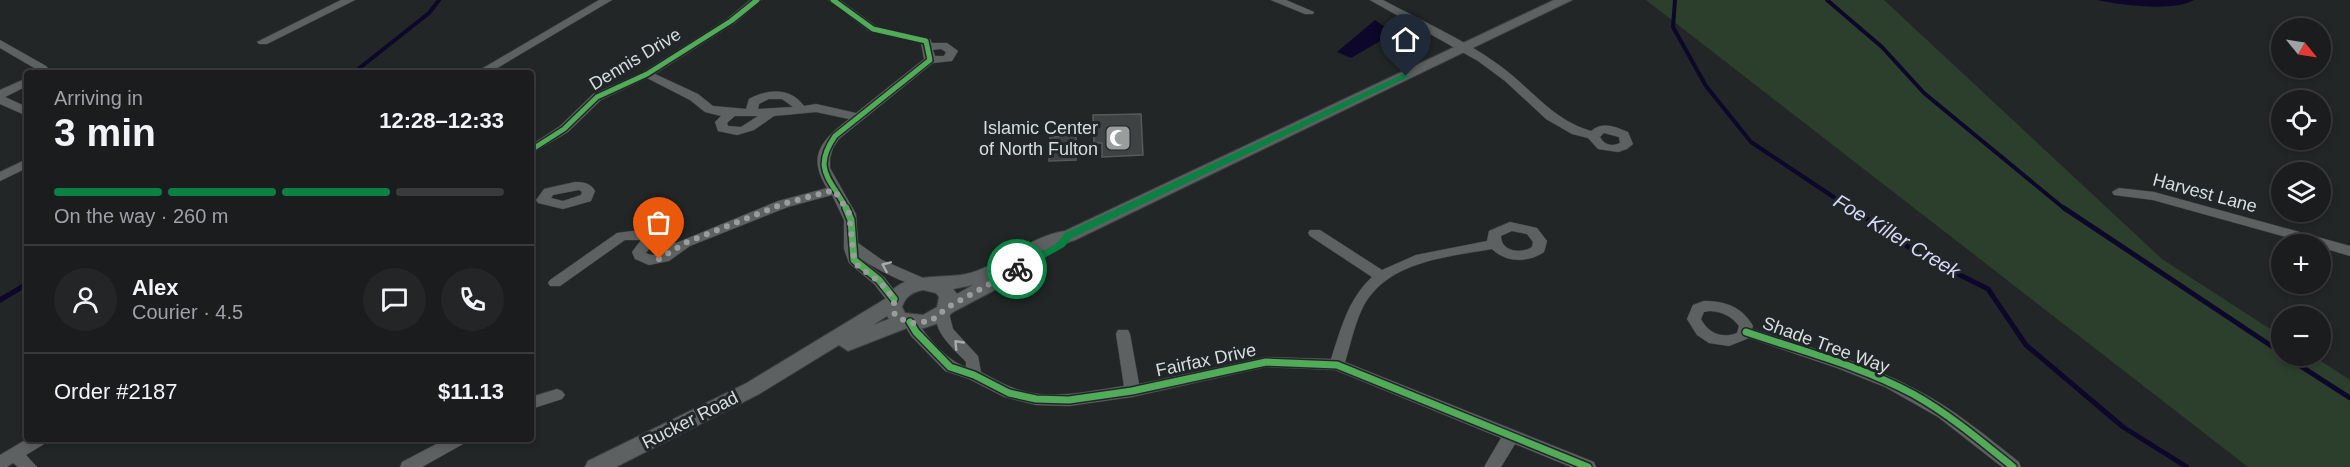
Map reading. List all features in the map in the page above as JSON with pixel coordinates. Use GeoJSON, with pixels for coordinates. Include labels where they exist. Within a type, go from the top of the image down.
{"type":"FeatureCollection","features":[{"type":"Feature","properties":{"kind":"main road"},"geometry":{"type":"LineString","coordinates":[[1069,236],[1061,245],[946,310],[931,321],[908,322],[894,313],[893,302],[903,290],[928,284],[958,283],[982,275],[1055,237],[1069,236],[1565,0]]}},
{"type":"Feature","properties":{"kind":"main road"},"geometry":{"type":"LineString","coordinates":[[928,284],[948,293],[946,310]]}},
{"type":"Feature","properties":{"kind":"main road","name":"Rucker Road"},"geometry":{"type":"LineString","coordinates":[[596,467],[752,389],[893,302]]}},
{"type":"Feature","properties":{"kind":"main road","name":"Rucker Road"},"geometry":{"type":"LineString","coordinates":[[752,389],[789,377],[867,334],[908,322]]}},
{"type":"Feature","properties":{"kind":"street"},"geometry":{"type":"LineString","coordinates":[[263,42],[350,0]]}},
{"type":"Feature","properties":{"kind":"street"},"geometry":{"type":"LineString","coordinates":[[485,70],[607,0]]}},
{"type":"Feature","properties":{"kind":"street","name":"Dennis Drive"},"geometry":{"type":"LineString","coordinates":[[534,148],[564,129],[597,97],[647,74],[730,21],[757,0]]}},
{"type":"Feature","properties":{"kind":"street"},"geometry":{"type":"LineString","coordinates":[[834,0],[873,29],[919,37],[926,41],[930,60]]}},
{"type":"Feature","properties":{"kind":"street"},"geometry":{"type":"LineString","coordinates":[[1276,0],[1309,12]]}},
{"type":"Feature","properties":{"kind":"street"},"geometry":{"type":"LineString","coordinates":[[1375,0],[1496,69],[1535,106],[1562,125],[1593,136]]}},
{"type":"Feature","properties":{"kind":"street"},"geometry":{"type":"LineString","coordinates":[[0,43],[42,68],[41,70]]}},
{"type":"Feature","properties":{"kind":"street"},"geometry":{"type":"LineString","coordinates":[[893,302],[873,275],[858,266],[851,245],[849,213],[823,170],[821,159],[835,136],[930,60],[948,59],[952,51],[943,45],[927,47]]}},
{"type":"Feature","properties":{"kind":"street"},"geometry":{"type":"LineString","coordinates":[[647,74],[694,97],[708,109],[730,114],[752,111],[771,113],[800,108],[829,109],[859,117]]}},
{"type":"Feature","properties":{"kind":"street"},"geometry":{"type":"LineString","coordinates":[[0,97],[24,84]]}},
{"type":"Feature","properties":{"kind":"street"},"geometry":{"type":"LineString","coordinates":[[752,111],[753,102],[763,96],[779,94],[792,97],[800,108]]}},
{"type":"Feature","properties":{"kind":"street"},"geometry":{"type":"LineString","coordinates":[[0,97],[24,110]]}},
{"type":"Feature","properties":{"kind":"street"},"geometry":{"type":"LineString","coordinates":[[730,114],[721,122],[722,128],[727,130],[753,127],[771,113]]}},
{"type":"Feature","properties":{"kind":"street"},"geometry":{"type":"LineString","coordinates":[[0,177],[24,165]]}},
{"type":"Feature","properties":{"kind":"street"},"geometry":{"type":"LineString","coordinates":[[650,238],[639,252],[640,256],[649,260],[664,258],[675,248],[783,204],[834,190]]}},
{"type":"Feature","properties":{"kind":"street","name":"Harvest Lane"},"geometry":{"type":"LineString","coordinates":[[2119,192],[2154,196],[2350,251]]}},
{"type":"Feature","properties":{"kind":"street"},"geometry":{"type":"LineString","coordinates":[[1315,233],[1381,276]]}},
{"type":"Feature","properties":{"kind":"street"},"geometry":{"type":"LineString","coordinates":[[555,283],[622,236],[640,234],[675,248]]}},
{"type":"Feature","properties":{"kind":"street"},"geometry":{"type":"LineString","coordinates":[[1337,364],[1356,305],[1381,276],[1420,258],[1495,244]]}},
{"type":"Feature","properties":{"kind":"street"},"geometry":{"type":"LineString","coordinates":[[851,245],[877,263],[928,284]]}},
{"type":"Feature","properties":{"kind":"street"},"geometry":{"type":"LineString","coordinates":[[946,310],[946,331],[973,360],[974,375]]}},
{"type":"Feature","properties":{"kind":"street","name":"Fairfax Drive"},"geometry":{"type":"LineString","coordinates":[[908,322],[950,367],[974,375],[1009,393],[1036,399],[1068,400],[1132,391],[1266,362],[1337,364],[1587,467]]}},
{"type":"Feature","properties":{"kind":"street","name":"Shade Tree Way"},"geometry":{"type":"LineString","coordinates":[[1746,332],[1887,382],[1916,396],[1961,426],[2013,467]]}},
{"type":"Feature","properties":{"kind":"street"},"geometry":{"type":"LineString","coordinates":[[1123,334],[1132,391]]}},
{"type":"Feature","properties":{"kind":"street"},"geometry":{"type":"LineString","coordinates":[[534,402],[557,395]]}},
{"type":"Feature","properties":{"kind":"street"},"geometry":{"type":"LineString","coordinates":[[1492,467],[1512,435]]}},
{"type":"Feature","properties":{"kind":"street"},"geometry":{"type":"LineString","coordinates":[[7,459],[35,442]]}},
{"type":"Feature","properties":{"kind":"street"},"geometry":{"type":"LineString","coordinates":[[408,467],[453,442]]}},
{"type":"Feature","properties":{"kind":"street"},"geometry":{"type":"LineString","coordinates":[[7,459],[29,467]]}},
{"type":"Feature","properties":{"kind":"green space"},"geometry":{"type":"Polygon","coordinates":[[[1646,0],[1884,0],[2162,259],[2271,330],[2271,366],[2328,366],[2350,380],[2350,467],[2248,467],[1646,0]]]}},
{"type":"Feature","properties":{"kind":"shaded area"},"geometry":{"type":"Polygon","coordinates":[[[2097,0],[2194,0],[2185,4],[2161,7],[2097,0]]]}},
{"type":"Feature","properties":{"kind":"shaded area"},"geometry":{"type":"Polygon","coordinates":[[[1375,20],[1394,33],[1351,58],[1337,52],[1375,20]]]}},
{"type":"Feature","properties":{"kind":"building","name":"Islamic Center of North Fulton"},"geometry":{"type":"Polygon","coordinates":[[[1141,114],[1143,155],[1102,157],[1102,143],[1094,143],[1093,115],[1141,114]]]}},
{"type":"Feature","properties":{"kind":"building"},"geometry":{"type":"Polygon","coordinates":[[[1076,136],[1076,160],[1049,161],[1050,137],[1076,136]]]}},
{"type":"Feature","properties":{"kind":"waterway"},"geometry":{"type":"LineString","coordinates":[[357,70],[429,13],[439,0]]}},
{"type":"Feature","properties":{"kind":"waterway","name":"Foe Killer Creek"},"geometry":{"type":"LineString","coordinates":[[1675,0],[1673,27],[1706,86],[1751,142],[1853,210]]}},
{"type":"Feature","properties":{"kind":"waterway"},"geometry":{"type":"LineString","coordinates":[[1827,0],[1882,47],[1924,93],[2066,210]]}},
{"type":"Feature","properties":{"kind":"waterway","name":"Foe Killer Creek"},"geometry":{"type":"LineString","coordinates":[[1851,208],[1922,256],[1988,289],[2026,345],[2123,427],[2187,467]]}},
{"type":"Feature","properties":{"kind":"waterway"},"geometry":{"type":"LineString","coordinates":[[2064,208],[2271,346]]}},
{"type":"Feature","properties":{"kind":"waterway"},"geometry":{"type":"LineString","coordinates":[[0,300],[24,286]]}},
{"type":"Feature","properties":{"kind":"waterway"},"geometry":{"type":"LineString","coordinates":[[2300,366],[2350,398]]}},
{"type":"Feature","properties":{"kind":"cycle path"},"geometry":{"type":"LineString","coordinates":[[534,148],[564,129],[597,97],[647,74],[731,21],[757,0]]}},
{"type":"Feature","properties":{"kind":"cycle path"},"geometry":{"type":"LineString","coordinates":[[833,0],[873,29],[926,41],[930,60],[835,136],[823,158],[827,176],[844,203],[851,220],[851,249],[854,260],[879,280],[894,299]]}},
{"type":"Feature","properties":{"kind":"cycle path"},"geometry":{"type":"LineString","coordinates":[[910,322],[916,332],[950,367],[974,375],[1009,393],[1036,399],[1069,400],[1132,391],[1266,362],[1337,365],[1588,467]]}},
{"type":"Feature","properties":{"kind":"cycle path"},"geometry":{"type":"LineString","coordinates":[[1746,332],[1867,373],[1912,394],[1954,420],[2013,467]]}},
{"type":"Feature","properties":{"kind":"way so far"},"geometry":{"type":"LineString","coordinates":[[659,259],[671,254],[675,248],[685,243],[739,224],[783,204],[834,190],[849,213],[854,259],[858,266],[873,275],[894,299],[892,307],[898,318],[913,323],[931,321],[946,311],[948,307],[1017,269]]}},
{"type":"Feature","properties":{"kind":"place","name":"Islamic Center of North Fulton"},"geometry":{"type":"Point","coordinates":[1118,138]}},
{"type":"Feature","properties":{"kind":"route"},"geometry":{"type":"LineString","coordinates":[[1017,269],[1061,245],[1069,236],[1406,76]]}}]}
